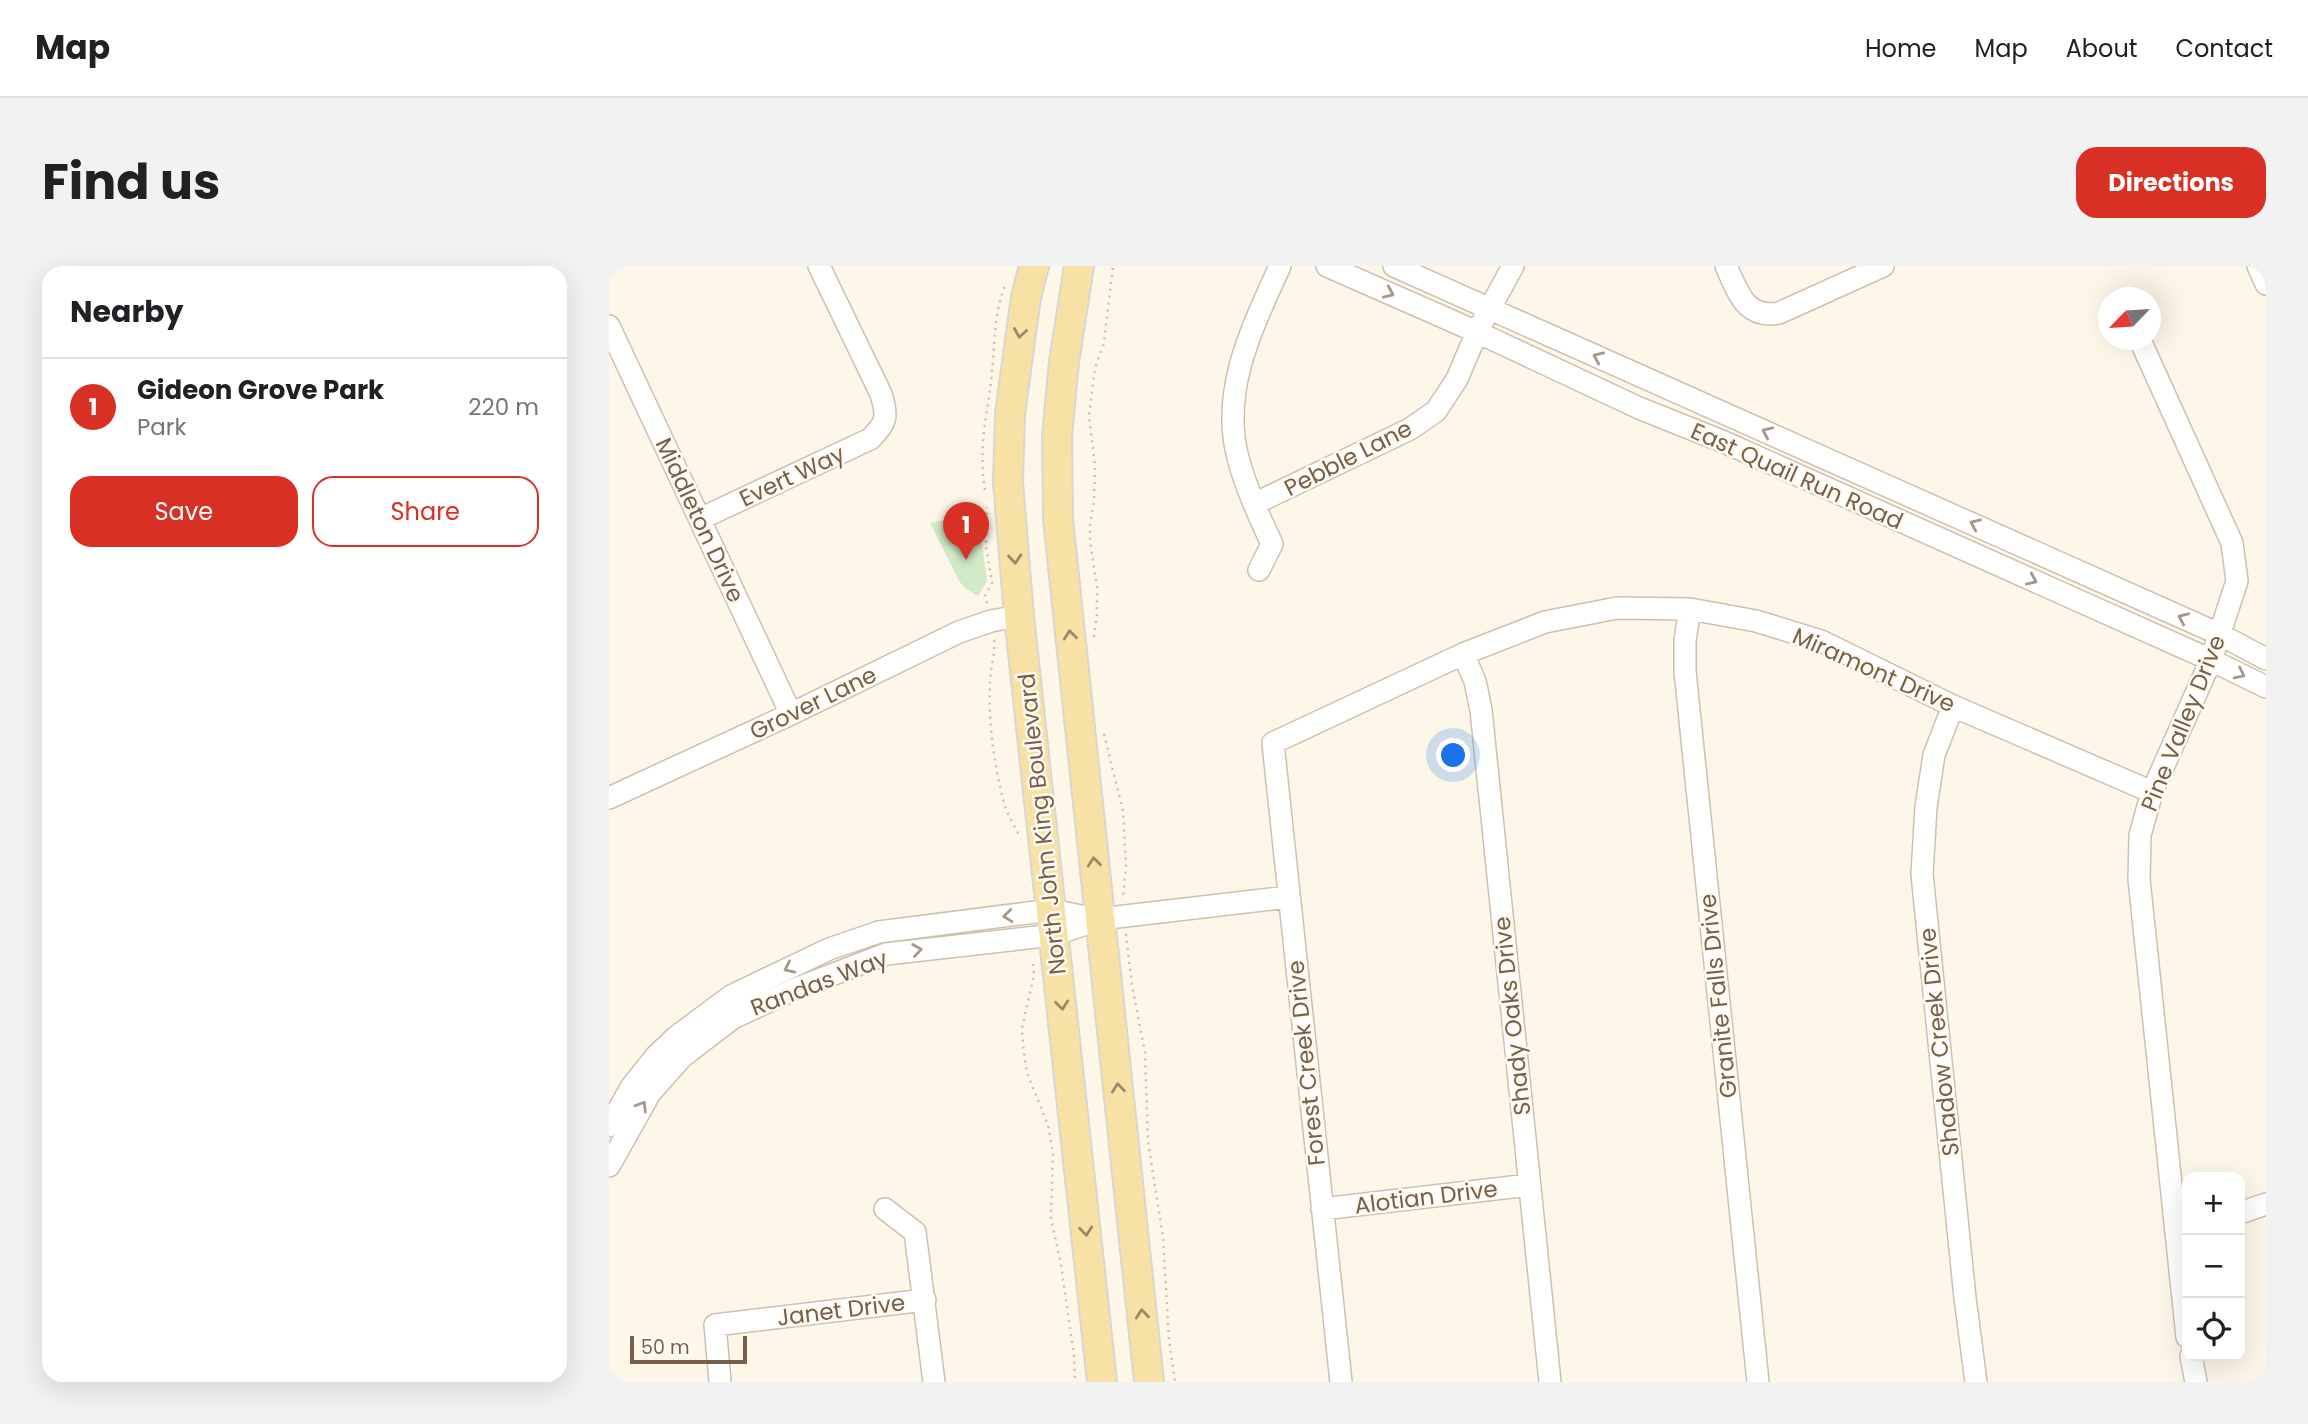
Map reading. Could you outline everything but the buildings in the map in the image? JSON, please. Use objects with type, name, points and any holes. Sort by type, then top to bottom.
[{"type":"main road","name":"North John King Boulevard","points":[[1034,266],[1026,297],[1010,414],[1008,482],[1019,616],[1102,1382]]},
{"type":"main road","name":"North John King Boulevard","points":[[1079,266],[1064,362],[1057,436],[1058,519],[1112,918],[1149,1382]]},
{"type":"street","name":"Evert Way","points":[[700,519],[870,439],[881,428],[887,413],[881,394],[819,266]]},
{"type":"street","points":[[1259,570],[1272,544],[1237,456],[1232,421],[1238,369],[1249,333],[1280,266]]},
{"type":"street","name":"East Quail Run Road","points":[[1327,266],[1639,408],[1724,442],[2211,660],[2266,687]]},
{"type":"street","name":"East Quail Run Road","points":[[1394,266],[2220,634],[2266,659]]},
{"type":"street","name":"Pebble Lane","points":[[1254,504],[1410,429],[1436,411],[1457,379],[1476,332],[1513,266]]},
{"type":"street","points":[[1726,266],[1745,304],[1765,315],[1779,313],[1884,266]]},
{"type":"street","points":[[2258,266],[2266,284]]},
{"type":"street","name":"Middleton Drive","points":[[609,326],[791,714]]},
{"type":"street","name":"Pine Valley Drive","points":[[2145,350],[2232,544],[2237,581],[2211,660],[2152,792],[2140,835],[2139,879],[2182,1222]]},
{"type":"street","name":"Miramont Drive","points":[[1273,743],[1463,654],[1545,622],[1617,608],[1691,610],[1756,621],[1821,641],[1954,706],[2152,792]]},
{"type":"street","name":"Granite Falls Drive","points":[[1691,610],[1685,640],[1685,671],[1758,1382]]},
{"type":"street","name":"Grover Lane","points":[[609,798],[959,632],[991,621],[1019,616]]},
{"type":"street","name":"Shady Oaks Drive","points":[[1463,654],[1475,681],[1481,710],[1550,1382]]},
{"type":"street","name":"Shadow Creek Drive","points":[[1954,706],[1934,755],[1926,807],[1922,874],[1976,1382]]},
{"type":"street","name":"Forest Creek Drive","points":[[1273,743],[1341,1382]]},
{"type":"street","name":"Randas Way","points":[[609,1126],[632,1086],[656,1056],[675,1037],[731,996],[829,949],[879,932],[1112,918],[1288,897]]},
{"type":"street","name":"Randas Way","points":[[609,1166],[641,1108],[665,1075],[682,1056],[733,1018],[795,989],[887,954],[1053,923]]},
{"type":"street","name":"Alotian Drive","points":[[1322,1209],[1529,1185]]},
{"type":"street","points":[[2245,1211],[2266,1204]]},
{"type":"street","points":[[885,1209],[915,1233],[935,1382]]},
{"type":"street","name":"Pine Valley Drive","points":[[2183,1235],[2185,1298]]},
{"type":"street","name":"Janet Drive","points":[[720,1382],[715,1325],[925,1300]]},
{"type":"street","points":[[2192,1361],[2196,1382]]},
{"type":"path","points":[[1093,639],[1097,587],[1090,525],[1095,466],[1089,416],[1095,369],[1104,343],[1112,266]]},
{"type":"path","points":[[993,633],[996,652],[992,660],[990,682],[995,752],[1004,804],[1022,842]]},
{"type":"path","points":[[1102,727],[1123,811],[1126,866],[1122,889],[1112,918],[1132,985],[1145,1053],[1148,1142],[1163,1237],[1168,1340],[1175,1382]]},
{"type":"path","points":[[1033,963],[1034,975],[1023,1028],[1023,1045],[1027,1073],[1048,1125],[1053,1153],[1051,1218],[1075,1356],[1076,1382]]},
{"type":"green space","points":[[945,520],[955,523],[963,530],[980,529],[987,581],[978,596],[959,581],[930,523]]},
{"type":"place","name":"Gideon Grove Park","points":[[966,560]]}]
